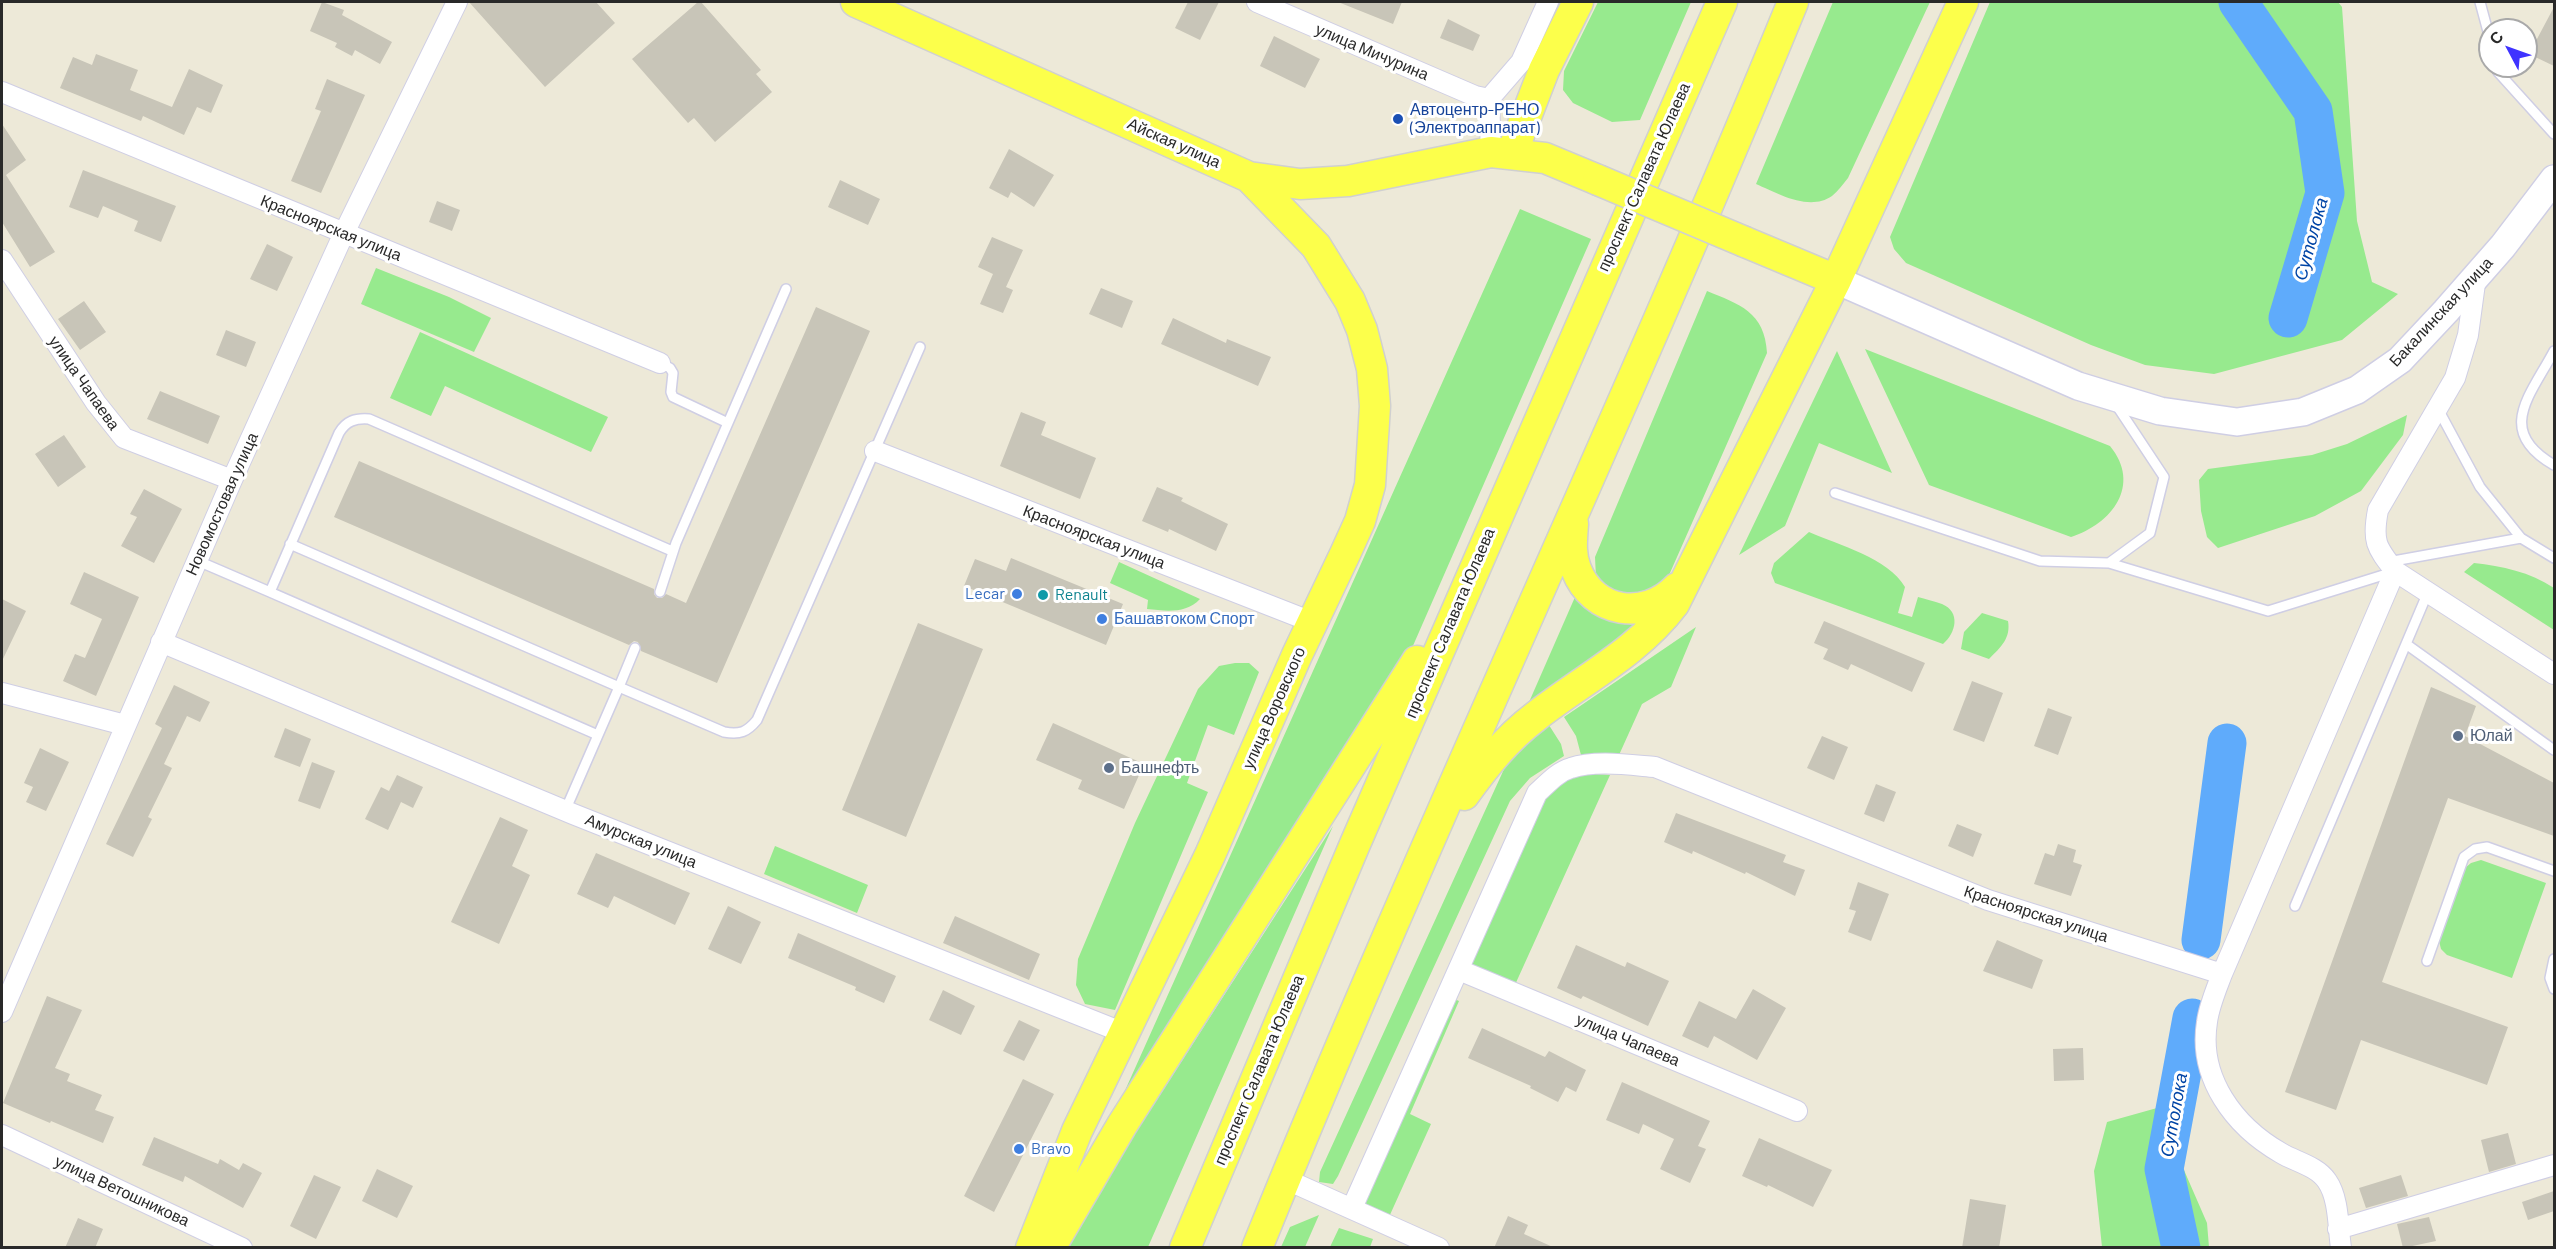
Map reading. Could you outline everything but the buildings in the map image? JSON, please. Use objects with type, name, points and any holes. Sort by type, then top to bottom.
[{"type":"main road","name":"Айская улица","points":[[856,2],[1249,177],[1300,184],[1348,181],[1501,152]]},
{"type":"main road","points":[[1578,2],[1501,152],[1545,159],[1836,280]]},
{"type":"main road","name":"проспект Салавата Юлаева","points":[[1185,1248],[1355,844],[1722,2]]},
{"type":"main road","points":[[1257,1248],[1427,850],[1737,138],[1793,2]]},
{"type":"main road","points":[[1427,850],[1478,776],[1509,739],[1535,717],[1647,635],[1674,604],[1836,280],[1963,2]]},
{"type":"main road","name":"улица Воровского","points":[[1031,1248],[1077,1131],[1210,855],[1312,622],[1360,521],[1370,485],[1375,406],[1372,369],[1362,330],[1336,276],[1316,246],[1249,177]]},
{"type":"main road","name":"Бакалинская улица","points":[[1836,280],[2112,399],[2160,411],[2237,422],[2303,412],[2357,390],[2400,360],[2476,276],[2554,179]]},
{"type":"main road","points":[[1575,512],[1571,553],[1576,571],[1587,588],[1601,600],[1622,608],[1644,609],[1671,594],[1688,578]]},
{"type":"main road","points":[[1050,1248],[1128,1116],[1400,689],[1484,547]]},
{"type":"street","name":"улица Мичурина","points":[[1257,2],[1475,96],[1489,99]]},
{"type":"street","points":[[1501,152],[1489,99],[1521,62],[1548,2]]},
{"type":"street","name":"Новомостовая улица","points":[[2,1012],[232,480],[449,4]]},
{"type":"street","name":"Красноярская улица","points":[[2,92],[660,363]]},
{"type":"street","name":"улица Чапаева","points":[[2,260],[96,404],[124,438],[232,480]]},
{"type":"street","points":[[2476,276],[2463,357],[2438,410],[2378,510],[2374,532],[2377,548],[2392,567],[2554,674]]},
{"type":"street","name":"Красноярская улица","points":[[875,451],[1312,622]]},
{"type":"street","points":[[2392,567],[2222,974],[2207,1022],[2205,1046],[2211,1076],[2224,1102],[2243,1124],[2282,1153],[2318,1171],[2326,1179],[2332,1189],[2340,1238],[2554,1165]]},
{"type":"street","name":"Амурская улица","points":[[161,642],[565,811],[1124,1033]]},
{"type":"street","points":[[2,693],[125,725]]},
{"type":"street","name":"Красноярская улица","points":[[1352,1208],[1537,793],[1554,777],[1571,768],[1615,763],[1655,767],[1988,900],[2222,974]]},
{"type":"street","name":"улица Чапаева","points":[[1459,970],[1797,1111]]},
{"type":"street","name":"улица Ветошникова","points":[[2,1135],[242,1248]]},
{"type":"street","points":[[1285,1179],[1439,1248]]},
{"type":"lane","points":[[2481,2],[2485,18]]},
{"type":"lane","points":[[2503,78],[2554,134]]},
{"type":"lane","points":[[660,592],[672,550],[786,289]]},
{"type":"lane","points":[[290,544],[724,732],[734,734],[750,728],[757,720],[920,347]]},
{"type":"lane","points":[[2554,351],[2525,404],[2521,422],[2525,440],[2532,450],[2554,465]]},
{"type":"lane","points":[[660,363],[674,373],[670,392],[673,397],[728,423]]},
{"type":"lane","points":[[2109,563],[2150,533],[2164,477],[2112,399]]},
{"type":"lane","points":[[2438,410],[2480,488],[2521,538],[2554,558]]},
{"type":"lane","points":[[270,592],[339,433],[348,423],[360,418],[369,419],[672,550]]},
{"type":"lane","points":[[1835,493],[2040,561],[2109,563],[2268,611],[2392,567],[2521,538]]},
{"type":"lane","points":[[198,561],[598,735]]},
{"type":"lane","points":[[2295,906],[2428,592]]},
{"type":"lane","points":[[2406,644],[2554,750]]},
{"type":"lane","points":[[565,811],[635,648]]},
{"type":"lane","points":[[2427,961],[2464,857],[2469,852],[2487,847],[2554,871]]},
{"type":"lane","points":[[2554,959],[2550,978],[2554,989]]},
{"type":"green space","points":[[1598,2],[1691,2],[1640,120],[1612,122],[1573,103],[1563,90],[1564,71]]},
{"type":"green space","points":[[1833,2],[1930,2],[1848,178],[1832,196],[1823,200],[1803,202],[1756,184]]},
{"type":"green space","points":[[1990,2],[2338,2],[2342,7],[2357,221],[2372,282],[2398,294],[2342,340],[2214,374],[2145,365],[2091,345],[1906,263],[1894,249],[1890,237]]},
{"type":"green space","points":[[1520,209],[1591,239],[1398,680],[1123,1095]]},
{"type":"green space","points":[[376,268],[449,297],[491,318],[474,352],[361,304]]},
{"type":"green space","points":[[1707,291],[1730,300],[1756,319],[1765,339],[1767,353],[1662,591],[1622,600],[1596,578],[1595,557]]},
{"type":"green space","points":[[420,332],[608,417],[591,452],[445,386],[431,416],[390,398]]},
{"type":"green space","points":[[1865,349],[2110,446],[2119,461],[2123,475],[2123,489],[2118,501],[2099,523],[2071,537],[1929,485]]},
{"type":"green space","points":[[1837,351],[1892,473],[1819,443],[1785,526],[1739,555]]},
{"type":"green space","points":[[2407,415],[2403,435],[2361,491],[2315,516],[2218,548],[2207,537],[2201,511],[2199,480],[2208,469],[2312,455],[2347,444]]},
{"type":"green space","points":[[1809,532],[1875,560],[1897,577],[1905,587],[1898,613],[1912,617],[1918,597],[1948,608],[1952,612],[1955,623],[1951,634],[1943,644],[1775,583],[1771,573],[1774,563]]},
{"type":"green space","points":[[1119,562],[1200,599],[1182,609],[1168,611],[1147,609],[1148,600],[1110,583]]},
{"type":"green space","points":[[2474,563],[2515,571],[2545,582],[2554,588],[2554,630],[2464,572]]},
{"type":"green space","points":[[1575,597],[1584,600],[1610,621],[1633,624],[1641,629],[1526,709]]},
{"type":"green space","points":[[1982,613],[2008,621],[2009,627],[2001,646],[1989,659],[1961,649],[1964,632]]},
{"type":"green space","points":[[1696,627],[1671,687],[1642,704],[1619,755],[1581,755],[1576,736],[1564,717]]},
{"type":"green space","points":[[1249,663],[1259,672],[1234,735],[1208,725],[1187,783],[1208,792],[1115,1010],[1085,1004],[1076,985],[1078,959],[1135,823],[1198,689],[1219,666]]},
{"type":"green space","points":[[1547,722],[1561,744],[1564,756],[1530,778],[1510,801],[1338,1176],[1333,1184],[1319,1182],[1320,1172],[1505,767],[1523,743]]},
{"type":"green space","points":[[1580,773],[1610,775],[1514,987],[1468,968],[1543,796],[1553,787]]},
{"type":"green space","points":[[1333,826],[1148,1247],[1062,1247]]},
{"type":"green space","points":[[775,846],[868,885],[857,913],[764,874]]},
{"type":"green space","points":[[2481,860],[2546,883],[2512,978],[2447,955],[2441,949],[2439,941],[2465,868]]},
{"type":"green space","points":[[1452,998],[1459,1001],[1410,1114],[1431,1124],[1389,1217],[1357,1203]]},
{"type":"green space","points":[[2157,1108],[2207,1223],[2209,1247],[2102,1247],[2094,1171],[2107,1122]]},
{"type":"green space","points":[[1319,1215],[1305,1247],[1281,1247],[1290,1227]]},
{"type":"green space","points":[[1339,1228],[1373,1239],[1370,1247],[1330,1247]]},
{"type":"waterway","name":"Сутолока","points":[[2238,2],[2313,111],[2325,193],[2288,318]]},
{"type":"waterway","name":"Сутолока","points":[[2201,940],[2227,743]]},
{"type":"waterway","name":"Сутолока","points":[[2181,1248],[2164,1169],[2192,1018]]},
{"type":"place","name":"Автоцентр-РЕНО (Электроаппарат)","points":[[1398,119]]},
{"type":"place","name":"Lecar","points":[[1017,594]]},
{"type":"place","name":"Renault","points":[[1043,595]]},
{"type":"place","name":"Башавтоком Спорт","points":[[1102,619]]},
{"type":"place","name":"Юлай","points":[[2458,736]]},
{"type":"place","name":"Башнефть","points":[[1109,768]]},
{"type":"place","name":"Bravo","points":[[1019,1149]]}]
